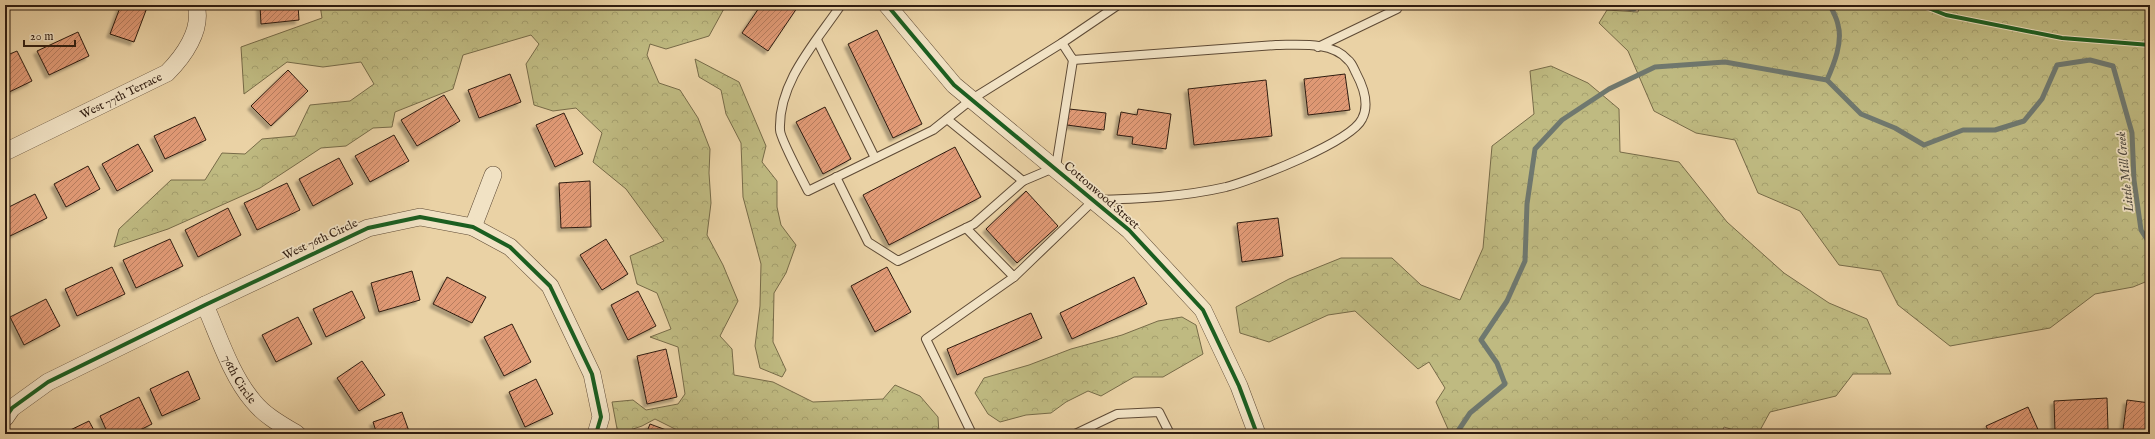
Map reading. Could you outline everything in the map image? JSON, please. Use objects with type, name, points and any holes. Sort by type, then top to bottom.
[{"type":"street","name":"West 77th Terrace","points":[[5,152],[166,73],[181,59],[194,36],[196,5]]},
{"type":"street","name":"Cottonwood Street","points":[[887,5],[954,85],[1056,167],[1129,230],[1203,310],[1239,386],[1257,434]]},
{"type":"street","points":[[473,227],[493,175]]},
{"type":"street","name":"West 76th Circle","points":[[5,418],[12,408],[48,382],[205,305],[368,228],[420,217],[473,227],[510,247],[550,286],[592,374],[601,417],[596,434]]},
{"type":"street","name":"76th Circle","points":[[205,305],[241,384],[254,402],[272,419],[297,434]]},
{"type":"lane","points":[[841,5],[790,80],[783,108],[780,131],[808,191],[933,130],[972,99],[1062,43],[1118,5]]},
{"type":"lane","points":[[1317,47],[1396,9]]},
{"type":"lane","points":[[817,40],[875,158]]},
{"type":"lane","points":[[836,177],[868,242],[898,260],[974,224],[1023,181],[1056,167],[1073,60],[1062,43]]},
{"type":"lane","points":[[972,434],[926,339],[1014,276],[1094,200],[1135,199],[1226,186],[1286,165],[1347,135],[1362,119],[1366,102],[1360,80],[1348,59],[1330,49],[1317,47],[1276,46],[1073,60]]},
{"type":"lane","points":[[947,118],[1023,181]]},
{"type":"lane","points":[[966,228],[1014,276]]},
{"type":"lane","points":[[1075,434],[1117,414],[1159,412],[1170,434]]},
{"type":"green space","points":[[320,5],[726,5],[709,36],[666,49],[650,44],[647,55],[659,83],[680,90],[698,118],[710,149],[709,173],[711,203],[707,235],[723,265],[738,301],[720,336],[732,349],[734,375],[773,382],[813,402],[883,399],[895,385],[920,396],[938,417],[939,434],[679,434],[679,431],[655,419],[642,426],[618,434],[612,402],[633,400],[646,410],[678,404],[685,394],[678,347],[650,337],[671,329],[657,293],[637,284],[630,256],[664,241],[626,189],[593,162],[602,133],[576,108],[553,111],[534,105],[526,64],[539,44],[531,35],[463,55],[453,89],[395,112],[392,127],[373,128],[346,146],[321,148],[260,188],[168,229],[114,247],[119,229],[171,180],[205,180],[222,153],[245,154],[262,139],[295,136],[310,105],[350,101],[374,84],[361,62],[323,67],[287,62],[244,94],[241,47],[322,18]]},
{"type":"green space","points":[[1640,5],[2150,5],[2150,280],[2133,287],[2095,294],[2050,328],[1950,346],[1898,305],[1881,271],[1839,265],[1800,211],[1758,193],[1735,140],[1696,133],[1654,111],[1628,51],[1599,23],[1607,10],[1638,12]]},
{"type":"green space","points":[[695,59],[739,82],[766,146],[762,162],[777,181],[777,207],[781,225],[796,245],[786,273],[774,293],[773,342],[786,370],[782,377],[760,368],[755,346],[760,306],[761,264],[743,197],[741,143],[726,114],[721,90],[699,77]]},
{"type":"green space","points":[[1551,66],[1588,83],[1619,109],[1620,152],[1679,162],[1727,222],[1784,273],[1829,303],[1867,319],[1891,374],[1853,374],[1836,396],[1770,412],[1758,434],[1747,434],[1724,427],[1721,434],[1443,434],[1448,429],[1436,402],[1445,388],[1429,362],[1418,369],[1355,311],[1328,315],[1269,342],[1240,333],[1236,307],[1289,279],[1341,258],[1392,258],[1421,285],[1460,300],[1483,248],[1492,146],[1534,114],[1530,71]]},
{"type":"green space","points":[[1182,317],[1196,325],[1203,354],[1163,377],[1134,377],[1101,396],[1088,391],[1066,402],[1051,413],[1026,415],[1000,422],[988,414],[975,393],[984,378],[1029,365],[1071,349],[1122,335],[1158,321]]},
{"type":"building","points":[[121,5],[148,5],[134,42],[110,34]]},
{"type":"building","points":[[260,5],[298,5],[299,20],[261,24]]},
{"type":"building","points":[[761,5],[799,5],[768,51],[742,33]]},
{"type":"building","points":[[877,30],[922,124],[893,138],[848,44]]},
{"type":"building","points":[[78,32],[89,56],[49,75],[37,51]]},
{"type":"building","points":[[17,51],[32,81],[5,94],[5,56]]},
{"type":"building","points":[[288,70],[308,91],[271,126],[251,106]]},
{"type":"building","points":[[510,74],[521,102],[479,118],[468,90]]},
{"type":"building","points":[[1345,74],[1350,110],[1308,115],[1304,79]]},
{"type":"building","points":[[1266,80],[1272,136],[1194,145],[1188,89]]},
{"type":"building","points":[[444,95],[460,121],[417,146],[401,120]]},
{"type":"building","points":[[825,107],[851,159],[823,174],[796,122]]},
{"type":"building","points":[[1069,109],[1106,113],[1104,130],[1067,125]]},
{"type":"building","points":[[1138,109],[1171,114],[1166,149],[1132,144],[1133,137],[1117,135],[1121,112],[1137,115]]},
{"type":"building","points":[[564,113],[583,154],[555,167],[536,125]]},
{"type":"building","points":[[195,117],[206,140],[165,159],[154,136]]},
{"type":"building","points":[[394,135],[409,161],[370,182],[355,156]]},
{"type":"building","points":[[138,144],[153,171],[117,191],[102,164]]},
{"type":"building","points":[[955,147],[981,197],[889,245],[863,195]]},
{"type":"building","points":[[339,158],[353,184],[313,206],[299,179]]},
{"type":"building","points":[[88,166],[100,189],[66,207],[54,184]]},
{"type":"building","points":[[590,181],[591,227],[561,228],[559,183]]},
{"type":"building","points":[[287,183],[300,210],[257,230],[244,203]]},
{"type":"building","points":[[1026,191],[1058,226],[1017,263],[986,229]]},
{"type":"building","points":[[35,194],[47,218],[10,236],[5,225],[5,209]]},
{"type":"building","points":[[228,208],[241,235],[198,257],[185,230]]},
{"type":"building","points":[[1278,218],[1283,256],[1242,262],[1237,223]]},
{"type":"building","points":[[170,239],[183,266],[136,288],[123,260]]},
{"type":"building","points":[[606,239],[628,274],[602,290],[580,255]]},
{"type":"building","points":[[112,267],[125,294],[77,316],[65,289]]},
{"type":"building","points":[[887,267],[911,312],[875,332],[851,286]]},
{"type":"building","points":[[412,271],[420,300],[379,312],[371,283]]},
{"type":"building","points":[[447,277],[486,297],[472,323],[433,304]]},
{"type":"building","points":[[1134,277],[1147,304],[1072,339],[1060,313]]},
{"type":"building","points":[[352,291],[365,318],[326,337],[313,309]]},
{"type":"building","points":[[638,291],[656,326],[628,340],[611,305]]},
{"type":"building","points":[[46,299],[60,326],[24,345],[10,317]]},
{"type":"building","points":[[1031,313],[1042,338],[957,375],[947,349]]},
{"type":"building","points":[[298,317],[312,344],[276,362],[262,335]]},
{"type":"building","points":[[512,324],[531,362],[504,376],[484,337]]},
{"type":"building","points":[[666,349],[677,397],[647,404],[637,356]]},
{"type":"building","points":[[362,361],[385,395],[359,411],[337,378]]},
{"type":"building","points":[[188,371],[200,399],[162,416],[150,389]]},
{"type":"building","points":[[536,379],[553,414],[525,427],[509,392]]},
{"type":"building","points":[[139,397],[152,424],[132,434],[108,434],[100,416]]},
{"type":"building","points":[[2107,398],[2108,429],[2055,431],[2054,401]]},
{"type":"building","points":[[2127,400],[2150,403],[2150,434],[2123,430]]},
{"type":"building","points":[[2028,407],[2040,434],[1990,434],[1986,426]]},
{"type":"building","points":[[402,412],[410,434],[377,434],[373,422]]},
{"type":"building","points":[[89,421],[96,434],[62,434]]},
{"type":"building","points":[[650,424],[677,434],[646,434]]},
{"type":"waterway","name":"Little Mill Creek","points":[[1605,5],[1634,9],[1639,5]]},
{"type":"waterway","name":"Little Mill Creek","points":[[1830,5],[1836,17],[1839,32],[1839,46],[1827,80],[1861,114],[1895,128],[1924,145],[1963,130],[1995,130],[2024,121],[2042,99],[2057,65],[2090,60],[2113,66],[2132,133],[2134,180],[2141,230],[2150,244]]},
{"type":"waterway","points":[[1456,434],[1470,413],[1505,384],[1497,363],[1481,340],[1507,301],[1525,261],[1527,204],[1535,149],[1562,120],[1609,89],[1655,67],[1725,62],[1827,80]]},
{"type":"cycle path","points":[[887,5],[954,85],[1129,230],[1203,310],[1239,386],[1257,434]]},
{"type":"cycle path","points":[[1921,5],[1946,15],[2062,38],[2150,45]]},
{"type":"cycle path","points":[[5,418],[12,408],[48,382],[205,305],[368,228],[420,217],[473,227],[510,247],[550,286],[592,374],[601,417],[596,434]]}]
